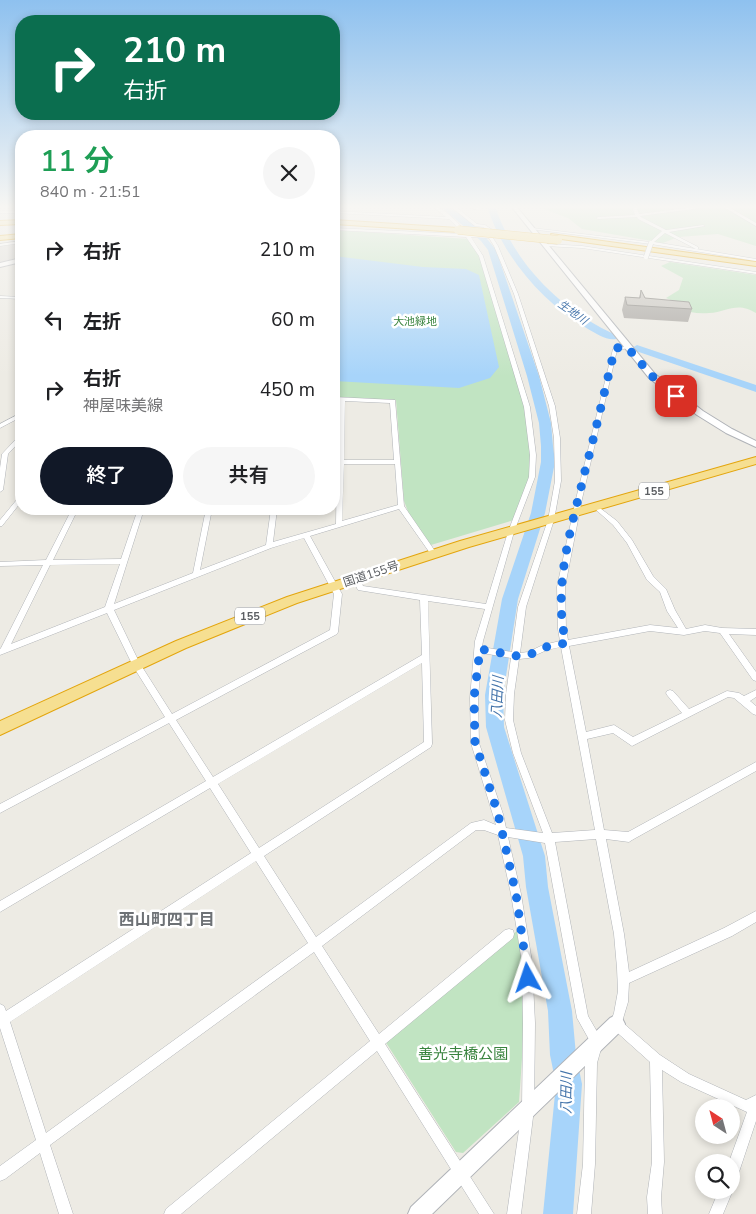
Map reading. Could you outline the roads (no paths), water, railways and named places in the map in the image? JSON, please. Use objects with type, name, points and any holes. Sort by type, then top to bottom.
[{"type":"highway","points":[[720,263],[756,268]]},
{"type":"highway","name":"国道155号","points":[[0,728],[136,664],[240,620],[335,585],[434,554],[756,460]]},
{"type":"main road","points":[[560,263],[652,376],[676,396],[729,431],[756,444]]},
{"type":"main road","points":[[418,1214],[616,1024]]},
{"type":"street","points":[[483,263],[527,407],[533,455],[532,477],[511,532],[488,608],[480,649],[474,698],[475,742],[503,833],[516,894],[527,962],[530,1023],[528,1109],[514,1214]]},
{"type":"street","points":[[503,263],[516,294],[552,406],[559,466],[551,520],[522,607],[510,694],[509,720],[517,753],[547,838],[583,1018],[597,1042],[590,1063],[589,1164],[584,1214]]},
{"type":"street","points":[[685,263],[756,273]]},
{"type":"street","points":[[627,347],[615,348],[560,586],[560,611],[602,834],[625,978],[623,1002],[616,1024],[656,1059],[685,1078],[746,1106],[756,1102]]},
{"type":"street","points":[[340,424],[342,399],[393,401],[401,506],[434,554]]},
{"type":"street","points":[[0,426],[15,418]]},
{"type":"street","points":[[1,485],[2,453],[15,442]]},
{"type":"street","points":[[340,462],[397,462]]},
{"type":"street","points":[[0,524],[15,505]]},
{"type":"street","points":[[2,652],[269,546],[401,506]]},
{"type":"street","points":[[596,507],[615,523],[630,542],[650,578],[663,591],[671,611],[684,632]]},
{"type":"street","points":[[2,652],[72,515]]},
{"type":"street","points":[[139,515],[109,608],[136,664],[487,1214]]},
{"type":"street","points":[[196,574],[208,515]]},
{"type":"street","points":[[269,546],[273,515]]},
{"type":"street","points":[[339,515],[339,525]]},
{"type":"street","points":[[0,809],[334,632],[338,594],[335,585],[306,535]]},
{"type":"street","points":[[0,564],[124,562]]},
{"type":"street","points":[[356,578],[361,588],[488,608]]},
{"type":"street","points":[[66,1214],[1,1017],[259,854],[428,744],[424,598]]},
{"type":"street","points":[[480,649],[515,655],[529,655],[546,647],[650,628],[684,632],[705,628],[722,631],[756,632]]},
{"type":"street","points":[[722,631],[756,678]]},
{"type":"street","points":[[0,907],[425,657]]},
{"type":"street","points":[[670,693],[688,714]]},
{"type":"street","points":[[583,736],[614,729],[632,742],[727,694],[736,695],[745,700],[756,711]]},
{"type":"street","points":[[745,700],[756,694]]},
{"type":"street","points":[[0,1174],[316,944],[474,826],[484,825],[503,833],[547,838],[602,834],[629,837],[756,766]]},
{"type":"street","points":[[625,978],[728,932],[756,916]]},
{"type":"street","points":[[171,1214],[509,934]]},
{"type":"street","points":[[655,1214],[654,1197],[658,1162],[656,1059]]},
{"type":"street","points":[[738,1154],[756,1102]]},
{"type":"street","points":[[716,1214],[722,1199]]},
{"type":"water","points":[[340,263],[388,263],[466,269],[479,275],[499,367],[490,378],[459,388],[340,381]]},
{"type":"waterway","name":"八田川","points":[[496,263],[511,314],[533,376],[545,423],[548,462],[538,513],[510,599],[494,695],[495,727],[534,856],[537,887],[560,1011],[563,1055],[569,1084],[558,1214]]},
{"type":"waterway","name":"生地川","points":[[522,263],[548,296],[574,316],[612,337]]},
{"type":"waterway","name":"生地川","points":[[637,348],[756,389]]},
{"type":"district","name":"西山町四丁目","points":[[167,919]]},
{"type":"park label","name":"大池緑地","points":[[415,321]]},
{"type":"park label","name":"善光寺橋公園","points":[[463,1054]]}]
